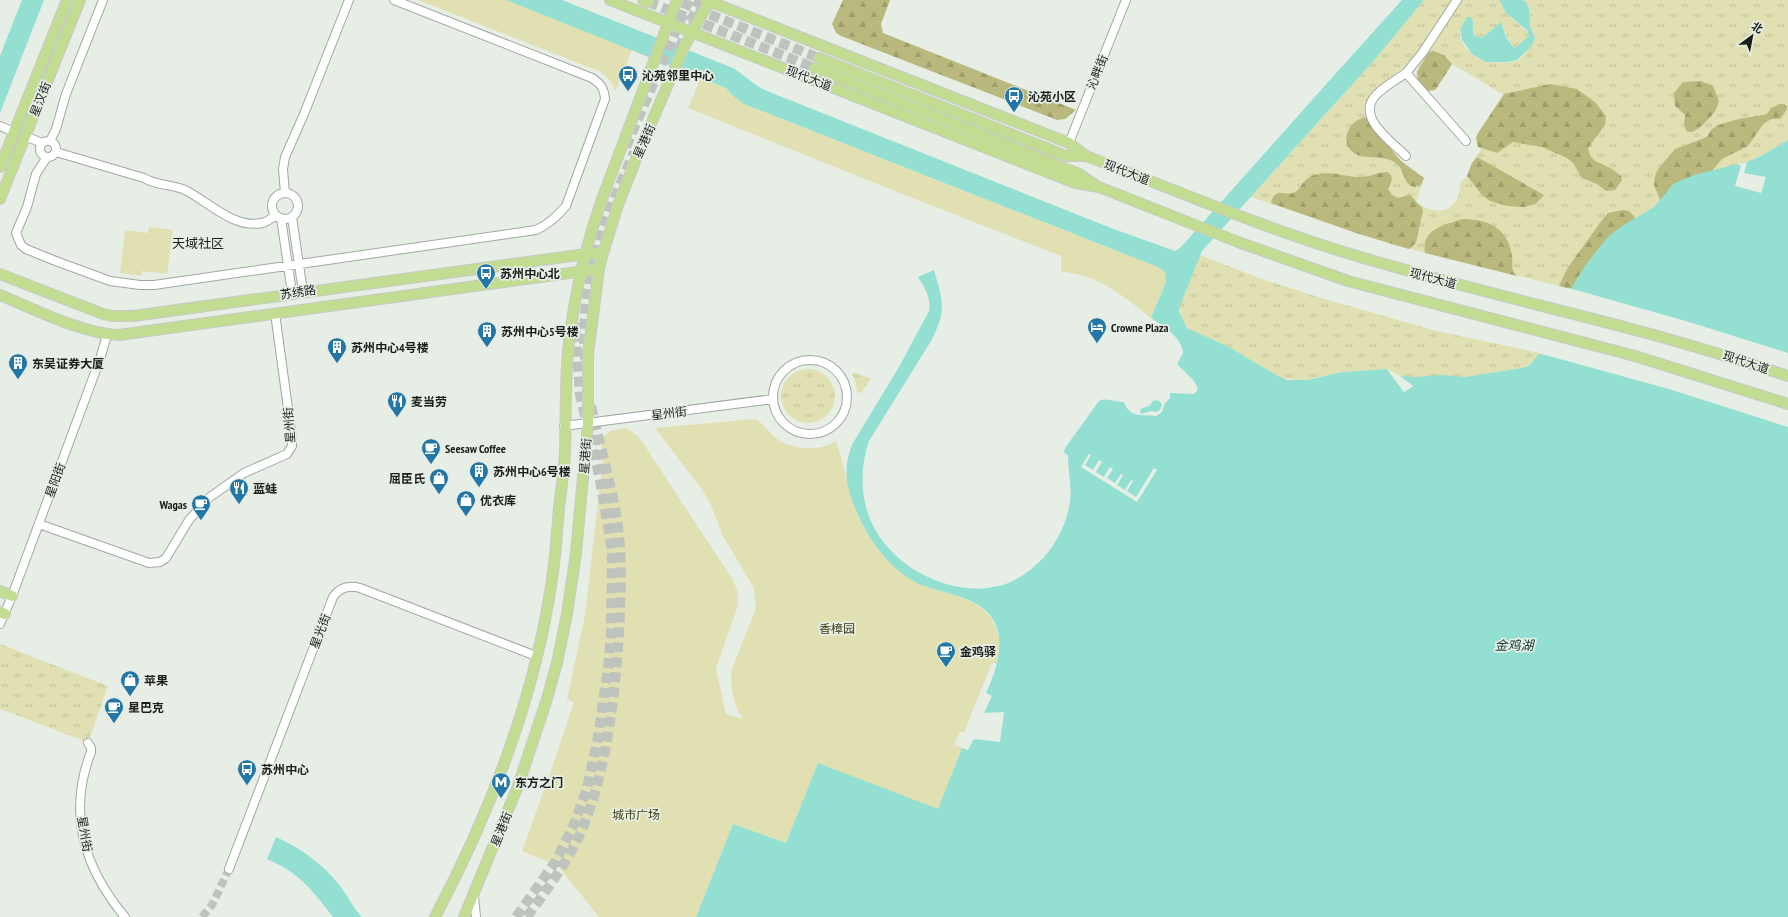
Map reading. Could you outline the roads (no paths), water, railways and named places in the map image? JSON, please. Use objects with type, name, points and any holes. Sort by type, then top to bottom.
[{"type":"main road","name":"星汉街","points":[[0,167],[67,0]]},
{"type":"main road","name":"星汉街","points":[[0,199],[80,0]]},
{"type":"main road","name":"现代大道","points":[[610,0],[1075,183],[1099,187]]},
{"type":"main road","name":"星港街","points":[[435,917],[465,860],[491,797],[511,744],[536,656],[546,614],[554,567],[564,453],[568,351],[581,272],[602,198],[663,38],[667,23],[677,0]]},
{"type":"main road","name":"现代大道","points":[[709,0],[1069,143],[1086,156],[1238,215],[1355,256],[1489,293],[1641,331],[1788,376]]},
{"type":"main road","name":"星港街","points":[[464,917],[474,896],[528,760],[557,663],[568,607],[576,553],[588,423],[588,354],[599,269],[603,253],[626,183],[684,47],[709,0]]},
{"type":"main road","name":"现代大道","points":[[819,58],[1066,156],[1086,156]]},
{"type":"main road","name":"现代大道","points":[[815,68],[1079,174],[1099,187],[1219,235],[1348,281],[1483,318],[1635,356],[1788,404]]},
{"type":"main road","name":"苏绣路","points":[[0,274],[90,310],[112,316],[134,316],[292,293],[603,253]]},
{"type":"main road","name":"苏绣路","points":[[0,295],[84,328],[107,335],[133,334],[599,269]]},
{"type":"main road","points":[[0,591],[12,596]]},
{"type":"street","points":[[47,157],[42,155],[40,150],[56,129],[66,94],[103,0]]},
{"type":"street","points":[[285,193],[283,169],[285,157],[304,114],[349,0]]},
{"type":"street","points":[[56,152],[52,156],[47,157],[36,174],[27,207],[16,233],[18,241],[26,249],[110,281],[140,285],[154,285],[299,262],[536,230],[546,225],[566,206],[605,99],[601,84],[592,78],[394,0]]},
{"type":"street","name":"沁畔街","points":[[1069,143],[1126,0]]},
{"type":"street","points":[[1406,156],[1377,127],[1369,113],[1369,107],[1375,96],[1406,73],[1424,52],[1457,0]]},
{"type":"street","points":[[1406,73],[1466,141]]},
{"type":"street","points":[[1,127],[14,132]]},
{"type":"street","points":[[25,136],[54,144],[56,152]]},
{"type":"street","points":[[56,152],[144,178],[153,183],[173,186],[184,190],[243,223],[263,223],[278,217],[292,216],[297,210],[297,202],[292,196],[285,193],[278,195],[273,201],[272,209],[278,217],[288,264],[292,293]]},
{"type":"street","points":[[292,216],[303,292]]},
{"type":"street","name":"星州街","points":[[39,524],[149,563],[160,562],[168,555],[177,537],[189,520],[218,490],[244,473],[287,454],[292,446],[292,438],[275,313]]},
{"type":"street","name":"星阳街","points":[[0,624],[2,613],[12,596],[100,359],[107,335]]},
{"type":"street","points":[[803,360],[817,360],[833,368],[842,378],[847,396],[843,414],[837,422],[824,430],[808,434],[797,432],[780,419],[775,410],[773,399],[774,386],[780,374],[790,365],[803,360]]},
{"type":"street","name":"星州街","points":[[564,426],[773,399]]},
{"type":"street","name":"星光街","points":[[229,870],[333,597],[340,590],[350,586],[360,588],[536,656]]},
{"type":"street","name":"星州街","points":[[88,743],[91,752],[84,776],[81,796],[83,836],[88,856],[96,875],[106,893],[125,917]]},
{"type":"street","points":[[474,896],[476,917]]},
{"type":"water","points":[[22,0],[44,0],[0,113],[0,56]]},
{"type":"water","name":"金鸡湖","points":[[506,0],[562,0],[733,68],[767,91],[1111,228],[1175,251],[1181,247],[1402,0],[1424,0],[1377,57],[1202,251],[1180,306],[1179,311],[1187,328],[1229,347],[1287,380],[1308,380],[1342,372],[1387,369],[1404,392],[1413,386],[1400,376],[1416,377],[1442,375],[1465,377],[1522,368],[1530,365],[1541,351],[1571,289],[1585,266],[1608,237],[1619,228],[1654,207],[1673,184],[1694,175],[1737,164],[1741,166],[1735,186],[1761,193],[1766,177],[1744,173],[1747,162],[1763,155],[1788,140],[1788,917],[696,917],[733,824],[786,843],[818,763],[938,809],[962,748],[968,750],[975,739],[1000,742],[1004,712],[984,713],[992,696],[986,693],[997,664],[999,650],[999,637],[996,625],[989,614],[977,604],[961,597],[929,588],[901,573],[885,557],[871,539],[860,520],[848,484],[846,469],[847,460],[853,443],[899,367],[929,311],[928,297],[918,277],[934,270],[940,290],[942,306],[939,321],[931,341],[869,441],[864,463],[863,486],[864,498],[871,521],[886,545],[913,569],[929,578],[964,588],[981,588],[1004,585],[1024,575],[1048,552],[1058,538],[1065,523],[1071,494],[1068,456],[1064,452],[1065,448],[1099,401],[1105,400],[1124,402],[1130,411],[1137,415],[1156,416],[1162,412],[1165,403],[1170,398],[1170,393],[1193,394],[1198,389],[1194,381],[1177,364],[1183,353],[1182,347],[1176,337],[1151,318],[1166,282],[1165,272],[1158,267],[744,104],[732,95],[726,88]]},
{"type":"water","points":[[1499,0],[1522,0],[1526,2],[1529,8],[1530,26],[1535,38],[1531,47],[1517,60],[1508,62],[1486,62],[1472,54],[1462,40],[1460,29],[1467,17],[1471,17],[1473,22],[1473,35],[1482,38],[1501,22],[1508,40],[1515,48],[1529,36],[1527,30],[1506,13]]},
{"type":"water","points":[[1154,400],[1159,401],[1162,404],[1160,410],[1157,412],[1151,411],[1141,414],[1140,410],[1149,406]]},
{"type":"water","points":[[276,837],[303,852],[327,871],[334,878],[362,917],[333,917],[312,890],[297,876],[267,859]]},
{"type":"tunnel","points":[[626,147],[689,0]]},
{"type":"tunnel","points":[[679,49],[700,0]]},
{"type":"tunnel","points":[[648,2],[815,68]]},
{"type":"tunnel","points":[[696,9],[819,58]]},
{"type":"tunnel","points":[[585,359],[584,331],[590,277],[604,227],[634,152]]},
{"type":"tunnel","points":[[516,917],[556,861],[575,822],[587,788],[598,737],[608,668],[611,632],[612,550],[599,475],[580,395],[575,323]]},
{"type":"tunnel","points":[[527,917],[551,884],[572,850],[584,825],[593,801],[600,775],[606,748],[614,692],[620,612],[620,549],[612,496],[590,401]]},
{"type":"tunnel","points":[[202,917],[212,905],[229,869]]},
{"type":"place","name":"沁苑邻里中心","points":[[628,92]]},
{"type":"place","name":"沁苑小区","points":[[1014,113]]},
{"type":"place","name":"苏州中心北","points":[[486,290]]},
{"type":"place","name":"Crowne Plaza","points":[[1097,344]]},
{"type":"place","name":"苏州中心5号楼","points":[[487,348]]},
{"type":"place","name":"苏州中心4号楼","points":[[337,364]]},
{"type":"place","name":"东吴证券大厦","points":[[18,380]]},
{"type":"place","name":"麦当劳","points":[[397,418]]},
{"type":"place","name":"Seesaw Coffee","points":[[431,465]]},
{"type":"place","name":"苏州中心6号楼","points":[[479,488]]},
{"type":"place","name":"屈臣氏","points":[[439,495]]},
{"type":"place","name":"蓝蛙","points":[[239,505]]},
{"type":"place","name":"优衣库","points":[[466,517]]},
{"type":"place","name":"Wagas","points":[[201,521]]},
{"type":"place","name":"金鸡驿","points":[[946,668]]},
{"type":"place","name":"苹果","points":[[130,697]]},
{"type":"place","name":"星巴克","points":[[114,724]]},
{"type":"place","name":"苏州中心","points":[[247,786]]},
{"type":"place","name":"东方之门","points":[[501,799]]},
{"type":"district","name":"天域社区","points":[[198,243]]},
{"type":"park label","name":"香樟园","points":[[837,628]]},
{"type":"park label","name":"城市广场","points":[[636,814]]}]
